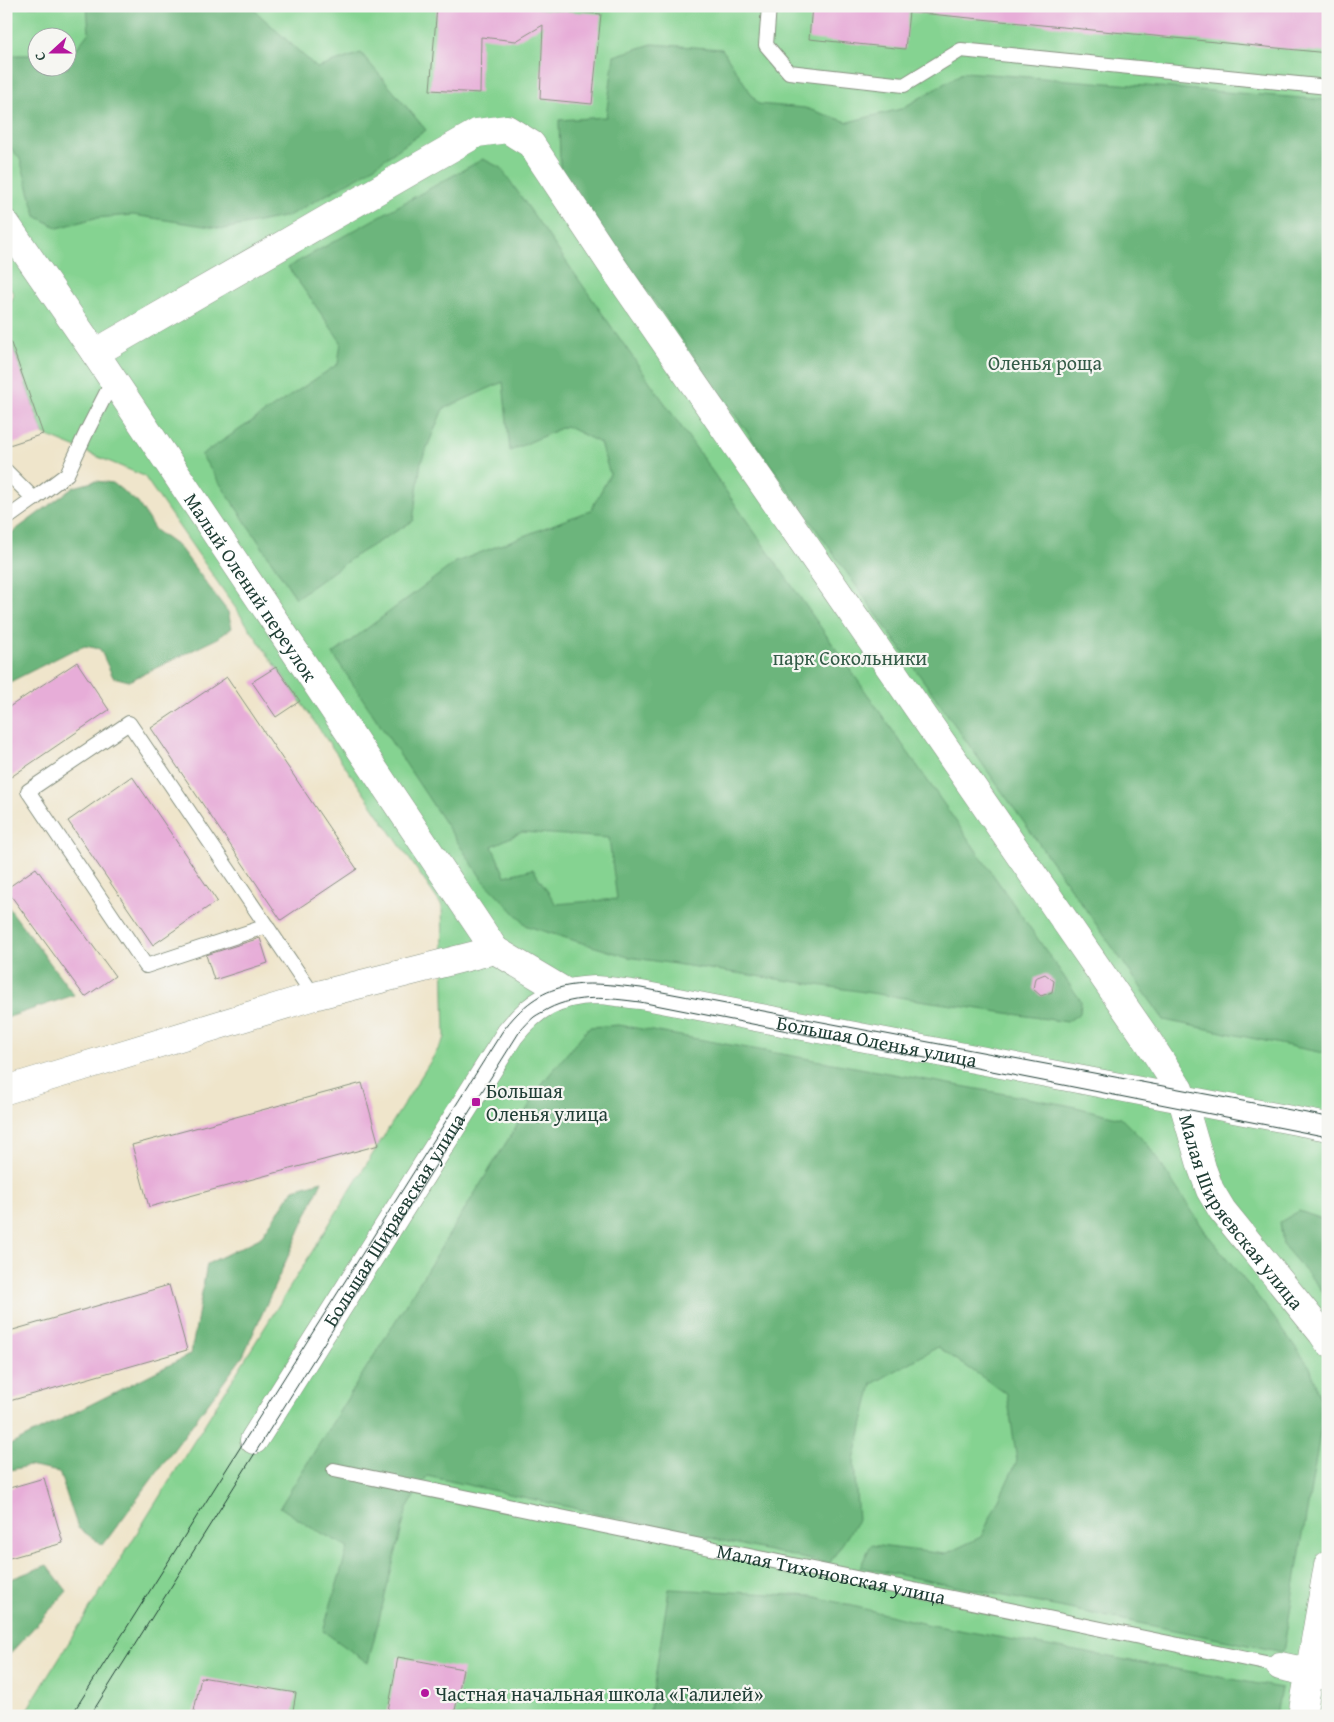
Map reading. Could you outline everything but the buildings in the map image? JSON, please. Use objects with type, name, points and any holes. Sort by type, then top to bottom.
[{"type":"street","name":"Малая Ширяевская улица","points":[[95,353],[478,133],[507,128],[530,144],[1148,1041],[1179,1089],[1202,1168],[1210,1190],[1218,1204],[1328,1342]]},
{"type":"street","name":"Малый Олений переулок","points":[[6,224],[95,353],[495,950]]},
{"type":"street","points":[[6,1090],[314,996],[495,950],[566,993]]},
{"type":"street","name":"Большая Оленья улица","points":[[566,993],[596,990],[641,995],[1328,1127]]},
{"type":"street","name":"Большая Ширяевская улица","points":[[254,1440],[510,1034],[531,1010],[548,1000],[566,993]]},
{"type":"street","points":[[1302,1716],[1318,1674],[1328,1565]]},
{"type":"street","name":"Малая Тихоновская улица","points":[[1280,1666],[1318,1674]]},
{"type":"lane","points":[[769,6],[766,44],[789,72],[904,85],[961,50],[1328,87]]},
{"type":"lane","points":[[6,519],[67,474],[113,380]]},
{"type":"lane","points":[[6,471],[34,499]]},
{"type":"lane","points":[[268,926],[146,966],[28,791],[129,723],[268,926],[314,996]]},
{"type":"lane","name":"Малая Тихоновская улица","points":[[334,1470],[1280,1666]]},
{"type":"green space","name":"парк Сокольники","points":[[6,6],[1328,6],[1328,1716],[23,1716],[445,1038],[442,906],[144,476],[43,434],[6,328],[6,316],[14,294],[6,283]]},
{"type":"green space","points":[[87,6],[250,6],[317,68],[361,53],[426,130],[362,175],[288,216],[224,229],[133,215],[95,218],[58,228],[36,216],[20,159],[6,142],[6,55],[28,55],[28,78],[78,78],[78,47],[89,32]]},
{"type":"green space","name":"Оленья роща","points":[[652,44],[722,49],[758,104],[805,108],[848,122],[901,109],[964,72],[1328,100],[1328,1054],[1164,1020],[560,168],[559,120],[606,117],[614,56]]},
{"type":"green space","points":[[483,159],[501,168],[1081,1001],[1080,1013],[1067,1022],[628,957],[527,926],[482,879],[333,654],[456,562],[591,510],[610,474],[600,443],[566,426],[510,451],[503,382],[443,409],[421,462],[413,521],[355,556],[296,598],[201,455],[338,364],[341,342],[288,267]],"holes":[[[522,832],[609,838],[617,899],[556,904],[533,869],[505,876],[492,846]]]},
{"type":"green space","points":[[96,481],[113,483],[138,503],[155,530],[180,548],[228,612],[232,628],[218,638],[129,681],[113,677],[100,649],[85,646],[69,652],[6,684],[6,537],[74,487]]},
{"type":"green space","points":[[6,904],[74,995],[6,1018]]},
{"type":"green space","points":[[619,1025],[1067,1105],[1121,1118],[1148,1145],[1207,1234],[1263,1303],[1310,1367],[1324,1411],[1283,1652],[860,1567],[871,1545],[945,1554],[981,1537],[1017,1461],[1007,1394],[938,1347],[872,1384],[854,1461],[858,1520],[829,1564],[427,1476],[407,1508],[368,1663],[323,1631],[348,1547],[310,1527],[280,1507],[545,1080],[589,1027]]},
{"type":"green space","points":[[322,1181],[243,1356],[103,1545],[78,1528],[59,1472],[28,1466],[6,1471],[6,1447],[191,1354],[207,1264],[260,1238],[294,1189]]},
{"type":"green space","points":[[1299,1211],[1328,1221],[1328,1301],[1320,1288],[1283,1245],[1280,1222]]},
{"type":"green space","points":[[47,1565],[67,1591],[6,1658],[6,1581]]},
{"type":"green space","points":[[669,1589],[812,1596],[926,1624],[1281,1688],[1276,1716],[649,1716]]},
{"type":"tram line","points":[[71,1716],[502,1032],[517,1014],[532,1001],[547,992],[581,984],[641,988],[1328,1117]]},
{"type":"tram line","points":[[90,1716],[520,1031],[534,1017],[548,1009],[570,1001],[593,998],[640,1002],[1328,1137]]},
{"type":"place","name":"Большая Оленья улица","points":[[476,1102]]},
{"type":"place","name":"Частная начальная школа «Галилей»","points":[[425,1693]]}]
